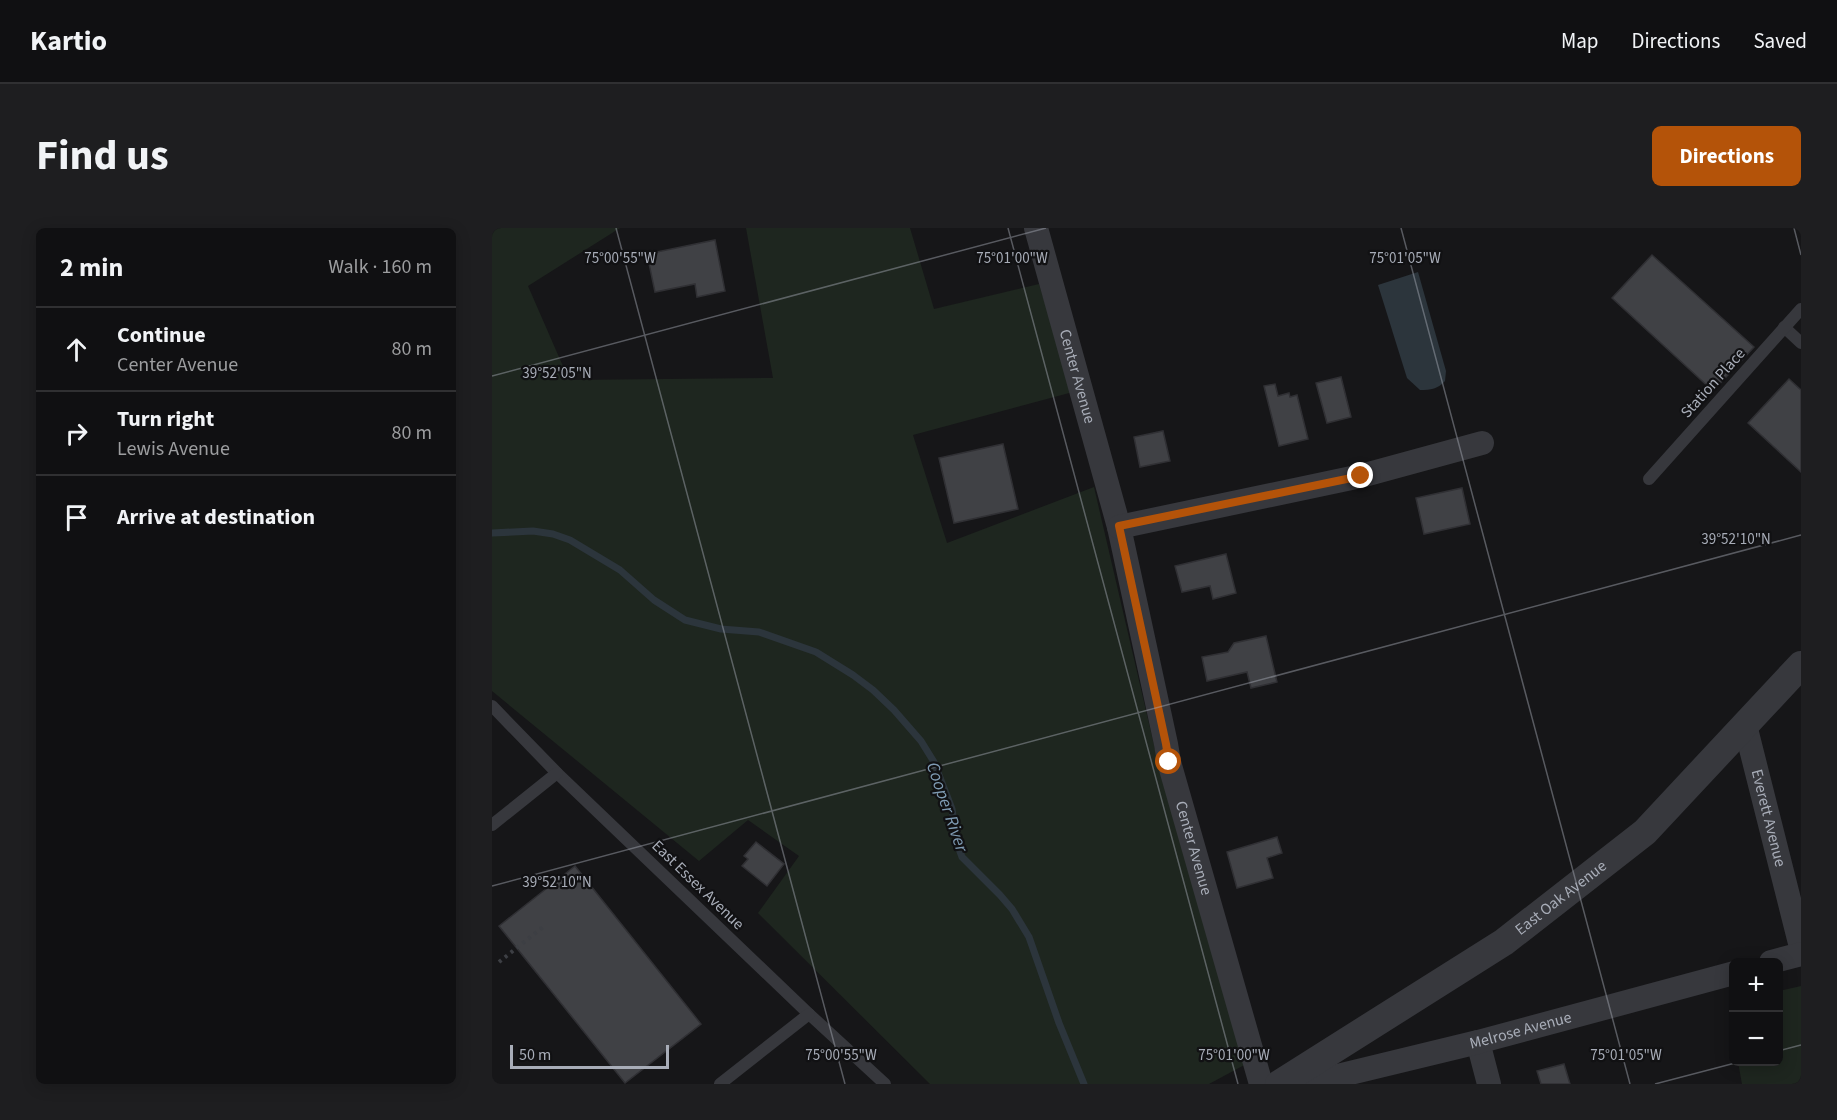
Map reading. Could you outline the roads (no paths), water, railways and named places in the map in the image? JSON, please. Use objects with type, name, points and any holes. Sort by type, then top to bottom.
[{"type":"street","name":"Center Avenue","points":[[1036,228],[1119,526],[1169,762],[1261,1084]]},
{"type":"street","points":[[1119,526],[1361,476],[1482,443]]},
{"type":"street","name":"East Oak Avenue","points":[[1280,1084],[1504,942],[1645,832],[1801,665]]},
{"type":"street","name":"Everett Avenue","points":[[1745,725],[1801,947]]},
{"type":"street","points":[[1783,959],[1801,954]]},
{"type":"street","name":"Melrose Avenue","points":[[1305,1084],[1478,1042],[1729,974]]},
{"type":"street","points":[[1478,1042],[1489,1084]]},
{"type":"lane","name":"Station Place","points":[[1649,479],[1801,309]]},
{"type":"lane","points":[[1784,327],[1801,342]]},
{"type":"lane","name":"East Essex Avenue","points":[[492,706],[557,772],[885,1084]]},
{"type":"lane","points":[[492,825],[557,772]]},
{"type":"lane","points":[[720,1084],[809,1014]]},
{"type":"waterway","name":"Cooper River","points":[[492,533],[533,531],[553,534],[570,540],[620,570],[654,600],[685,620],[721,629],[759,632],[816,652],[873,690],[921,741],[934,762],[952,809],[957,843],[962,857],[1012,909],[1029,937],[1059,1023],[1084,1084]]}]
